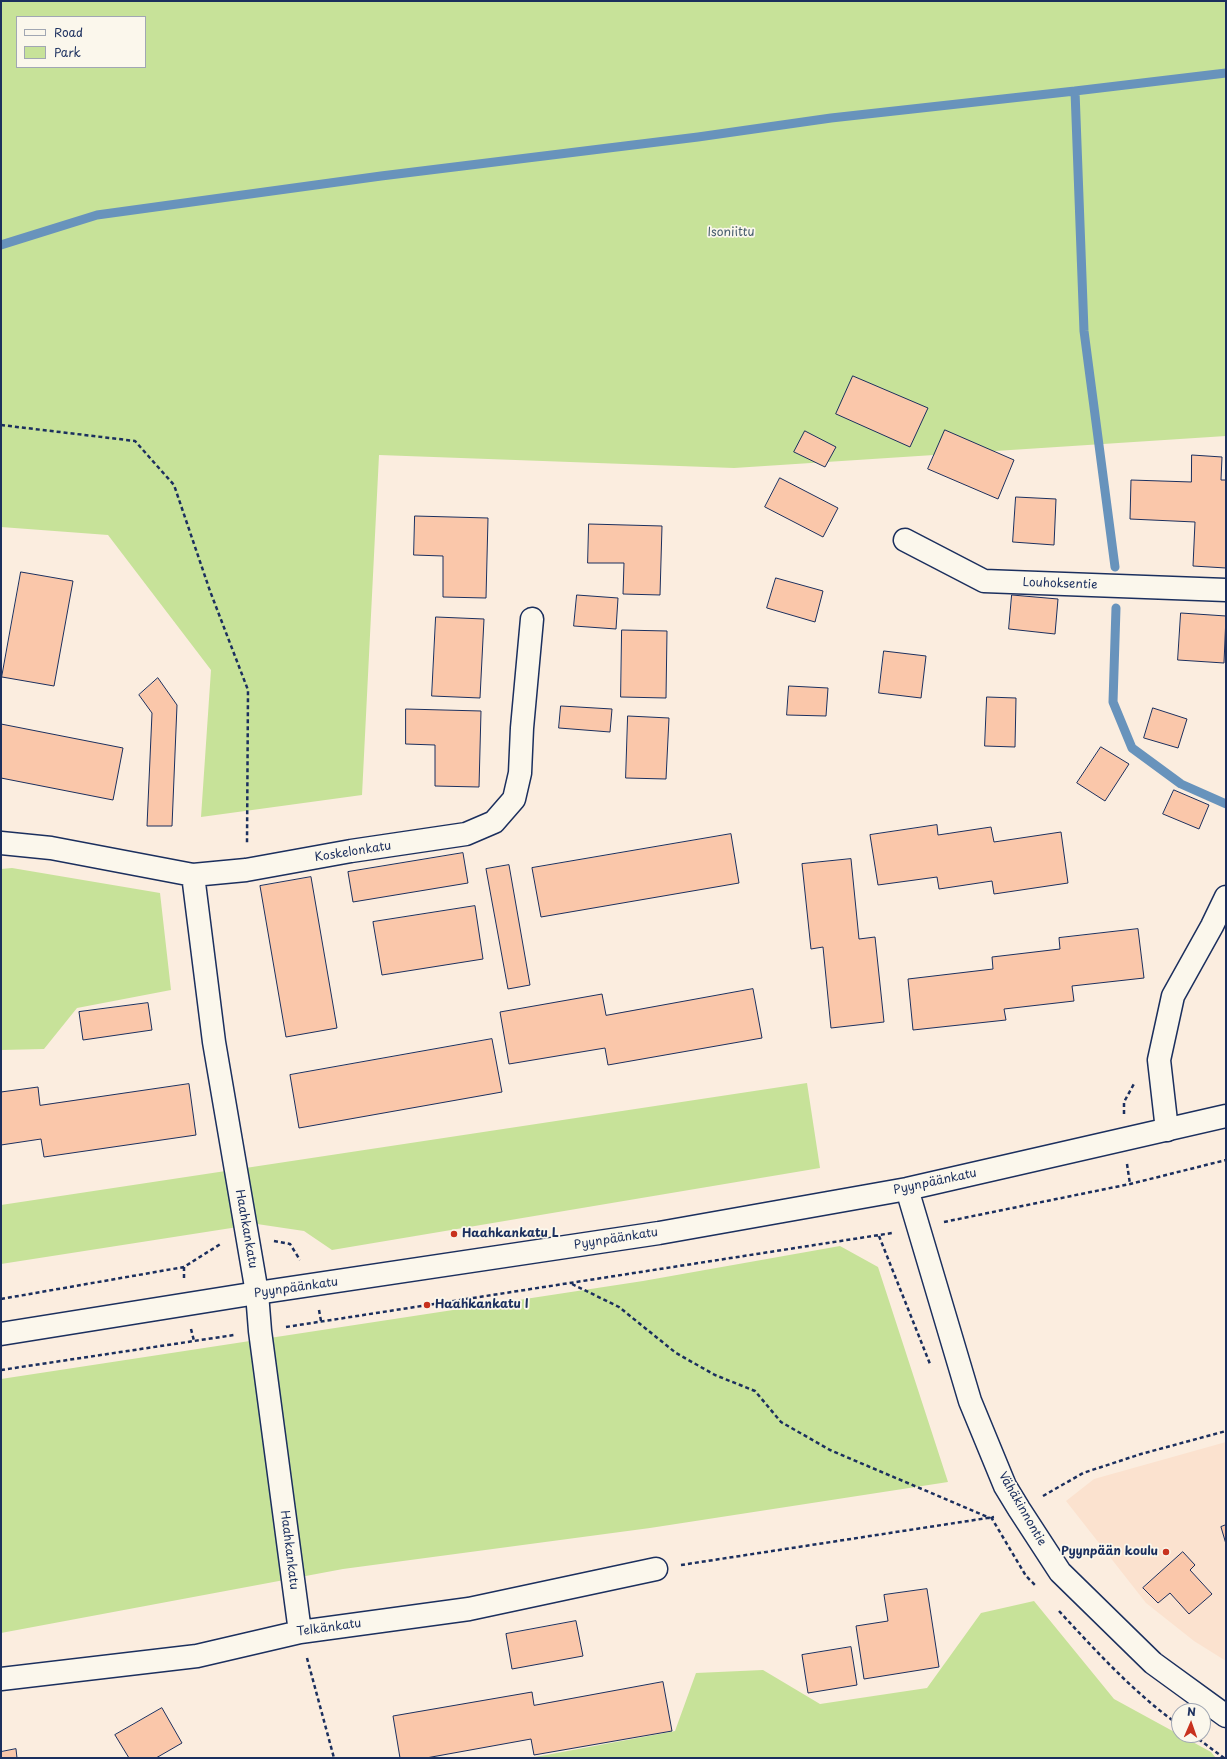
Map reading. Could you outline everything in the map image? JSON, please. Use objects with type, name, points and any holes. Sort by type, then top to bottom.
[{"type":"street","name":"Louhoksentie","points":[[905,540],[984,581],[1226,590]]},
{"type":"street","name":"Koskelonkatu","points":[[1,843],[51,848],[193,875],[246,870],[466,834],[494,822],[514,799],[520,773],[522,728],[532,619]]},
{"type":"street","name":"Haahkankatu","points":[[193,875],[214,1042],[257,1293],[260,1331],[300,1632]]},
{"type":"street","points":[[1167,1130],[1159,1060],[1173,996],[1212,926],[1226,897]]},
{"type":"street","name":"Pyynpäänkatu","points":[[1,1334],[257,1293],[659,1233],[907,1189],[1226,1116]]},
{"type":"street","name":"Vähäkinnontie","points":[[907,1189],[970,1401],[1005,1486],[1060,1572],[1153,1663],[1226,1716]]},
{"type":"street","name":"Telkänkatu","points":[[1,1679],[197,1656],[300,1632],[468,1609],[656,1569]]},
{"type":"path","points":[[1,425],[135,441],[174,485],[210,591],[248,690],[249,748],[246,870]]},
{"type":"path","points":[[1,1370],[879,1236],[1130,1184],[1226,1160]]},
{"type":"path","points":[[1,1299],[184,1267],[219,1244],[247,1236],[290,1244],[316,1285],[321,1321]]},
{"type":"path","points":[[571,1284],[619,1307],[676,1353],[715,1375],[756,1391],[781,1422],[830,1450],[991,1518]]},
{"type":"path","points":[[656,1569],[991,1518],[1019,1509],[1083,1473],[1141,1454],[1226,1431]]},
{"type":"path","points":[[300,1632],[334,1758]]},
{"type":"path","points":[[1203,1743],[1224,1758]]},
{"type":"shaded area","name":"Pyynpään koulu","points":[[1226,1442],[1226,1661],[1194,1641],[1146,1603],[1066,1501],[1094,1479]]},
{"type":"green space","name":"Isoniittu","points":[[1,1],[1226,1],[1226,436],[734,468],[379,455],[362,795],[201,817],[211,670],[108,535],[1,527]]},
{"type":"green space","points":[[12,868],[160,893],[171,990],[77,1008],[44,1049],[1,1050],[1,869]]},
{"type":"green space","points":[[807,1083],[820,1168],[332,1250],[304,1231],[257,1224],[1,1264],[1,1205]]},
{"type":"green space","points":[[840,1246],[878,1267],[948,1482],[650,1528],[343,1569],[1,1633],[1,1379],[643,1281]]},
{"type":"green space","points":[[1034,1601],[1114,1699],[1171,1730],[1171,1743],[1195,1743],[1211,1752],[1216,1758],[530,1758],[675,1731],[696,1673],[763,1670],[820,1704],[927,1688],[981,1613]]},
{"type":"building","points":[[853,376],[928,408],[910,447],[836,414]]},
{"type":"building","points":[[945,430],[1014,460],[998,499],[928,469]]},
{"type":"building","points":[[805,431],[836,447],[825,467],[794,452]]},
{"type":"building","points":[[1192,455],[1222,457],[1221,480],[1226,480],[1226,568],[1193,566],[1195,522],[1130,519],[1131,480],[1191,482]]},
{"type":"building","points":[[780,478],[838,508],[823,537],[765,507]]},
{"type":"building","points":[[1016,497],[1056,499],[1054,545],[1013,542]]},
{"type":"building","points":[[415,516],[488,518],[486,598],[443,597],[443,556],[414,555]]},
{"type":"building","points":[[589,524],[662,526],[660,595],[623,594],[624,563],[588,563]]},
{"type":"building","points":[[21,572],[73,581],[54,686],[2,677]]},
{"type":"building","points":[[776,578],[823,591],[815,622],[767,608]]},
{"type":"building","points":[[577,595],[618,598],[616,629],[574,626]]},
{"type":"building","points":[[1012,595],[1058,599],[1055,634],[1009,629]]},
{"type":"building","points":[[1181,613],[1226,616],[1224,663],[1178,660]]},
{"type":"building","points":[[436,617],[484,619],[480,698],[432,696]]},
{"type":"building","points":[[622,630],[667,631],[666,698],[621,697]]},
{"type":"building","points":[[884,651],[926,656],[921,698],[879,693]]},
{"type":"building","points":[[158,678],[177,705],[172,826],[147,826],[152,713],[139,695]]},
{"type":"building","points":[[789,686],[828,688],[826,716],[787,715]]},
{"type":"building","points":[[987,697],[1016,698],[1015,747],[985,746]]},
{"type":"building","points":[[561,706],[612,709],[610,732],[559,728]]},
{"type":"building","points":[[1153,708],[1187,719],[1178,748],[1144,738]]},
{"type":"building","points":[[406,709],[481,711],[479,787],[435,786],[435,745],[406,744]]},
{"type":"building","points":[[628,716],[669,718],[666,779],[626,778]]},
{"type":"building","points":[[1,724],[123,748],[113,800],[1,778]]},
{"type":"building","points":[[1101,747],[1129,764],[1105,801],[1077,783]]},
{"type":"building","points":[[1174,790],[1209,805],[1199,829],[1163,814]]},
{"type":"building","points":[[937,825],[938,835],[991,827],[994,842],[1061,832],[1068,883],[994,894],[992,881],[939,889],[937,877],[878,885],[870,835]]},
{"type":"building","points":[[731,834],[739,883],[541,917],[532,868]]},
{"type":"building","points":[[463,853],[468,883],[353,902],[348,872]]},
{"type":"building","points":[[851,859],[859,939],[875,937],[884,1022],[831,1028],[823,947],[811,949],[802,864]]},
{"type":"building","points":[[509,865],[530,985],[508,989],[486,869]]},
{"type":"building","points":[[311,877],[337,1028],[286,1037],[260,886]]},
{"type":"building","points":[[475,906],[483,959],[382,975],[373,922]]},
{"type":"building","points":[[1138,929],[1144,978],[1072,986],[1074,1001],[1004,1009],[1006,1020],[913,1030],[908,979],[993,969],[992,957],[1060,949],[1059,938]]},
{"type":"building","points":[[753,989],[762,1038],[608,1065],[605,1048],[509,1064],[500,1012],[602,994],[606,1015]]},
{"type":"building","points":[[148,1003],[152,1030],[83,1040],[79,1012]]},
{"type":"building","points":[[492,1039],[502,1092],[299,1128],[290,1075]]},
{"type":"building","points":[[189,1084],[196,1135],[44,1157],[41,1139],[1,1145],[1,1092],[38,1087],[40,1105]]},
{"type":"building","points":[[1226,1525],[1226,1544],[1221,1527]]},
{"type":"building","points":[[1183,1552],[1195,1565],[1190,1570],[1212,1594],[1189,1614],[1170,1593],[1158,1603],[1143,1588]]},
{"type":"building","points":[[927,1589],[939,1667],[864,1679],[856,1626],[888,1621],[884,1595]]},
{"type":"building","points":[[576,1621],[583,1656],[512,1669],[506,1634]]},
{"type":"building","points":[[851,1647],[857,1685],[808,1693],[802,1655]]},
{"type":"building","points":[[663,1682],[672,1731],[534,1755],[531,1739],[426,1758],[400,1758],[393,1716],[532,1692],[534,1705]]},
{"type":"building","points":[[162,1708],[182,1743],[156,1758],[129,1758],[115,1735]]},
{"type":"building","points":[[16,1749],[17,1758],[1,1758],[1,1752]]},
{"type":"waterway","points":[[1075,91],[1226,73]]},
{"type":"waterway","points":[[1,245],[97,215],[381,176],[698,137],[831,118],[1075,91],[1084,331],[1115,567]]},
{"type":"waterway","points":[[1116,608],[1113,702],[1132,748],[1181,784],[1226,804]]},
{"type":"place","name":"Haahkankatu L","points":[[454,1234]]},
{"type":"place","name":"Haahkankatu I","points":[[427,1305]]},
{"type":"place","name":"Pyynpään koulu","points":[[1166,1552]]}]
